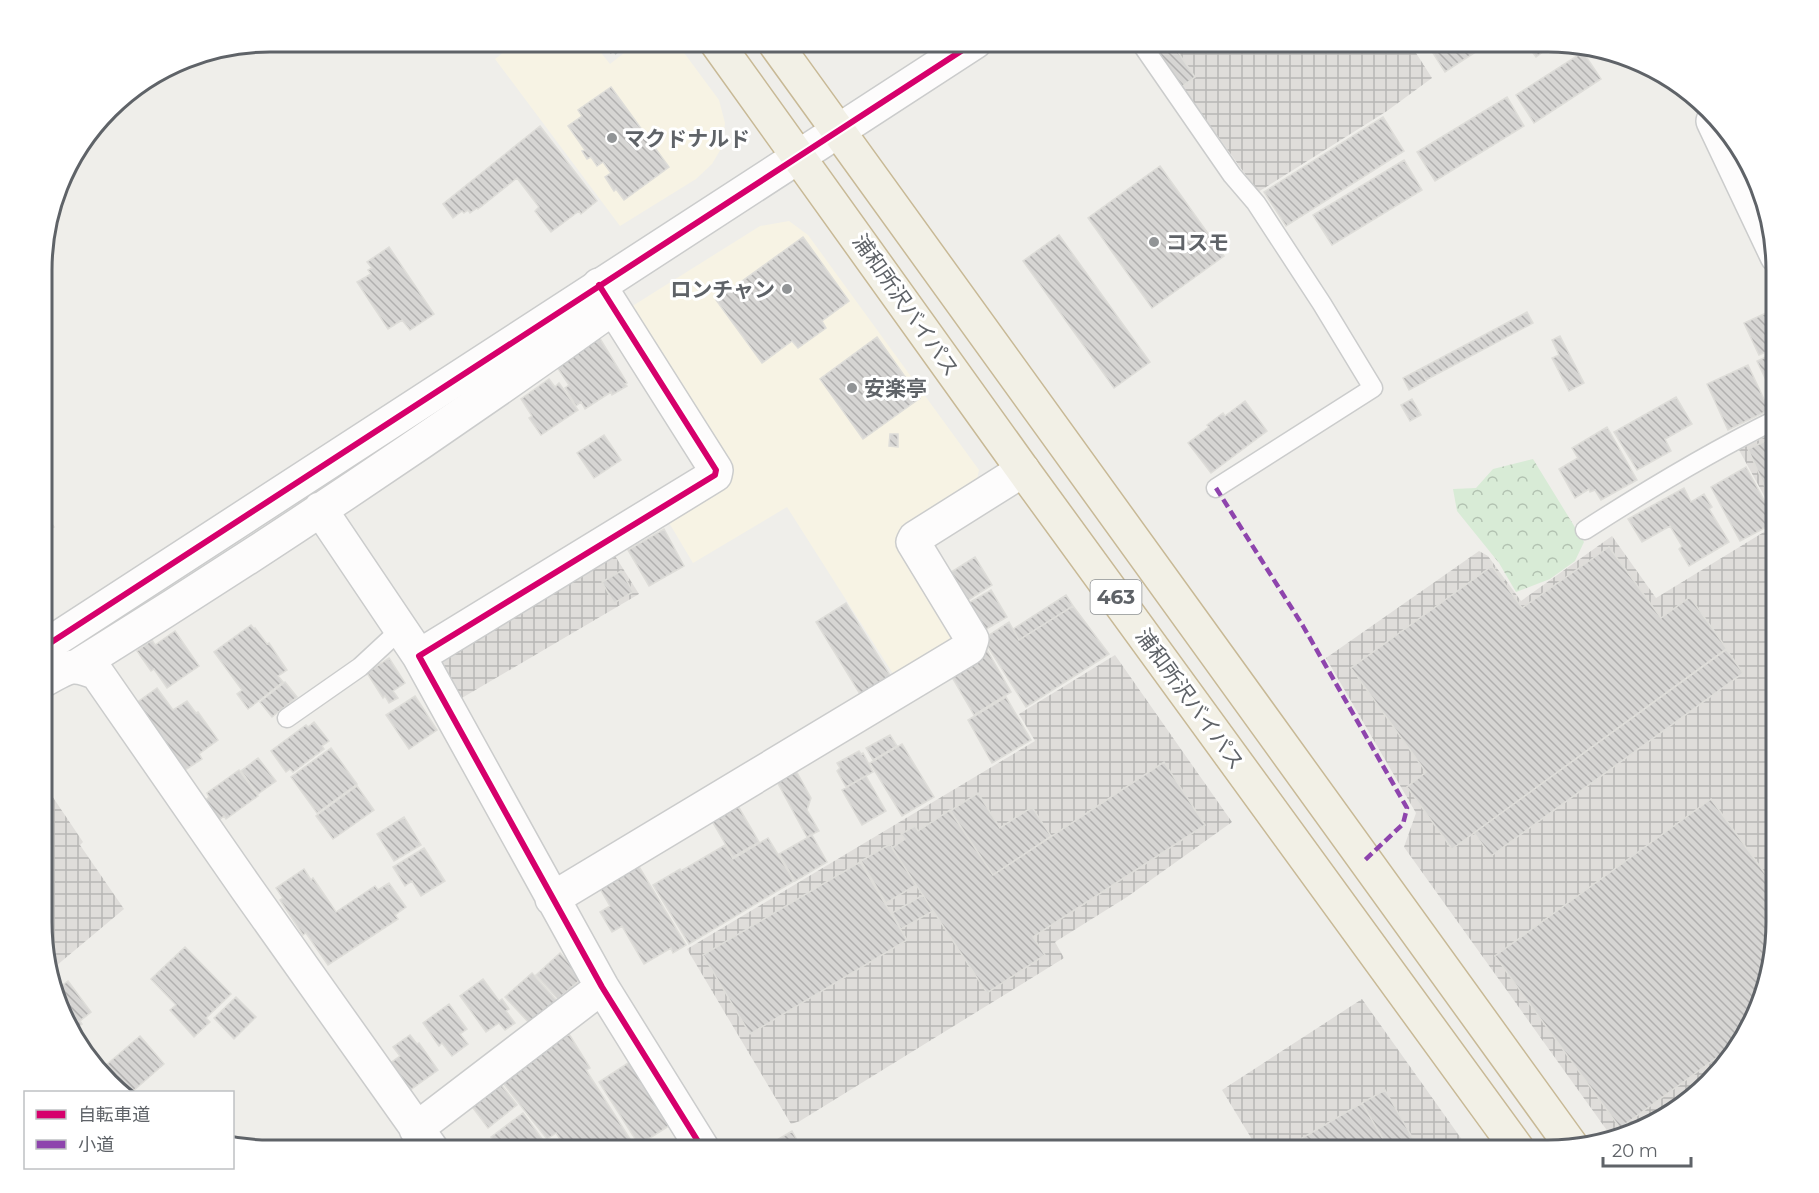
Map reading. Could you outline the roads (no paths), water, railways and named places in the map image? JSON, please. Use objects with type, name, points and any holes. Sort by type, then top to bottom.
[{"type":"highway","name":"浦和所沢バイパス","points":[[723,52],[1023,470],[1512,1140]]},
{"type":"highway","name":"463","points":[[781,52],[1567,1140]]},
{"type":"street","points":[[52,642],[606,296],[799,155],[960,52]]},
{"type":"street","points":[[1720,135],[1761,221]]},
{"type":"street","points":[[52,676],[68,667],[79,665],[200,590],[488,397],[606,296]]},
{"type":"street","points":[[419,656],[715,475],[716,470],[606,296]]},
{"type":"street","points":[[552,899],[969,648],[972,639],[913,542],[915,538],[1023,470]]},
{"type":"street","points":[[320,509],[419,656],[602,987],[697,1140]]},
{"type":"street","points":[[79,665],[97,673],[424,1140],[602,987]]},
{"type":"lane","points":[[1147,52],[1232,175],[1256,203],[1322,303],[1373,388],[1216,488]]},
{"type":"lane","points":[[1585,530],[1667,479],[1766,424]]},
{"type":"lane","points":[[287,718],[360,667],[401,629]]},
{"type":"place","name":"マクドナルド","points":[[612,138]]},
{"type":"place","name":"コスモ","points":[[1154,242]]},
{"type":"place","name":"ロンチャン","points":[[787,289]]},
{"type":"place","name":"安楽亭","points":[[852,388]]}]
